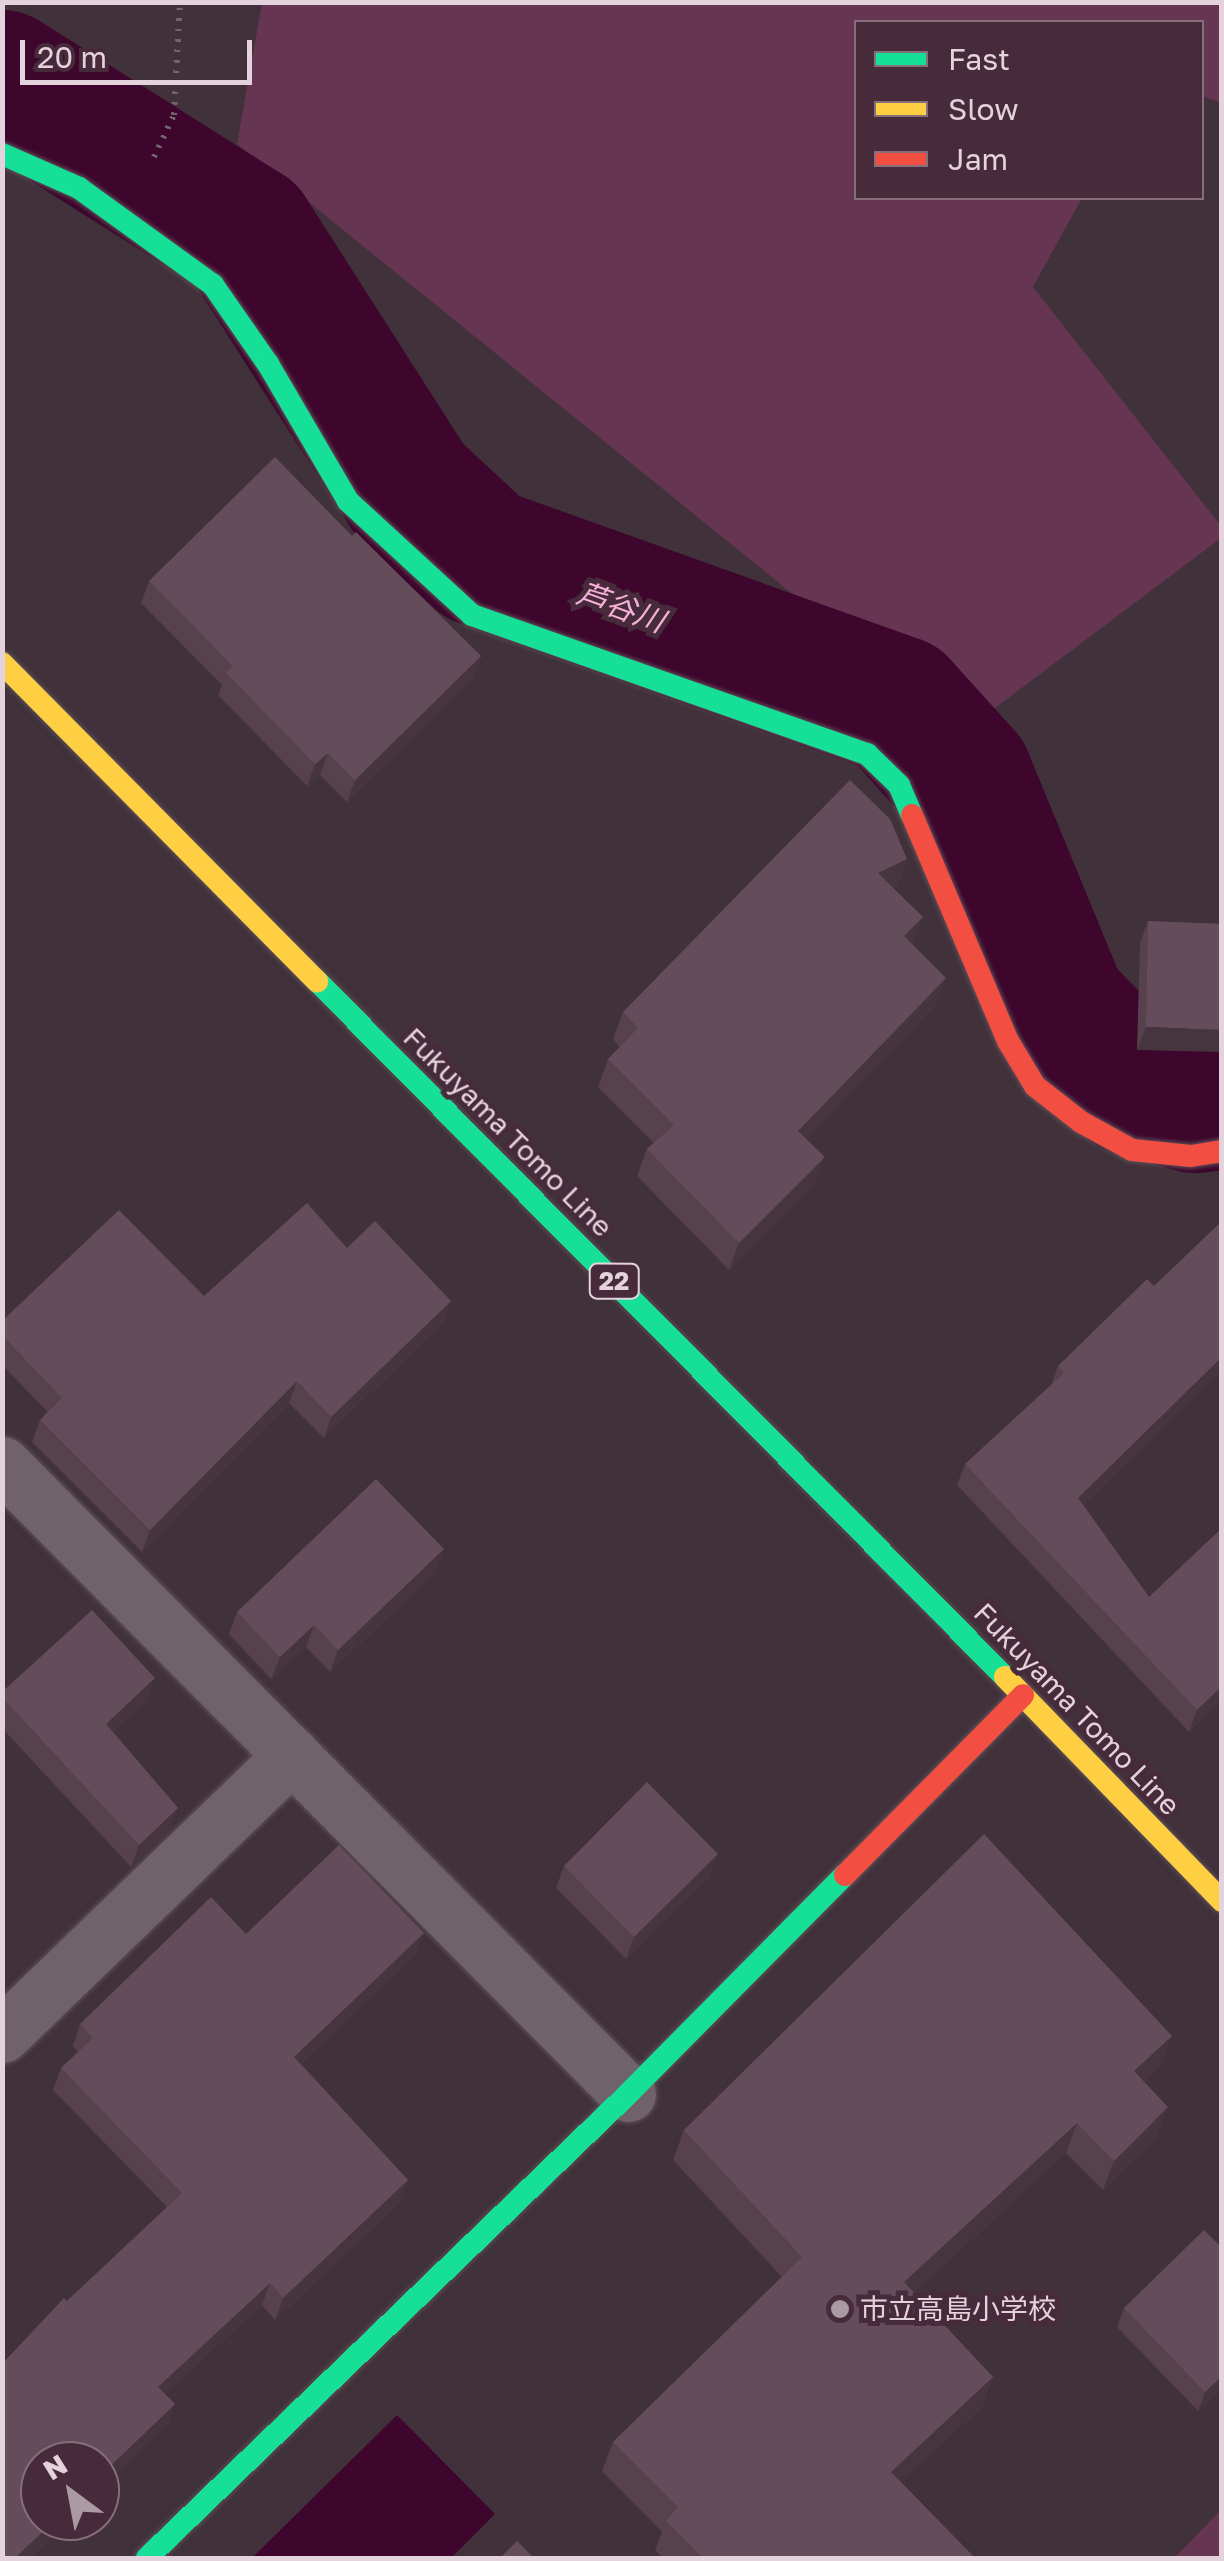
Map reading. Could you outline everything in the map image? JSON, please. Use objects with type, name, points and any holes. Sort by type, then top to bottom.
[{"type":"street","points":[[2,154],[79,188],[212,286],[268,364],[348,501],[472,614],[868,754],[899,785],[1008,1041],[1035,1086],[1080,1122],[1132,1150],[1191,1156],[1222,1151]]},
{"type":"street","name":"Fukuyama Tomo Line","points":[[2,663],[1023,1694],[1222,1902]]},
{"type":"street","points":[[2,1464],[628,2094]]},
{"type":"street","points":[[147,2558],[628,2094],[1023,1694]]},
{"type":"street","points":[[2,2036],[292,1756]]},
{"type":"path","points":[[154,156],[174,116],[180,2]]},
{"type":"shaded area","points":[[262,3],[1221,3],[1221,103],[1204,97],[1204,20],[854,20],[854,200],[1081,200],[1033,287],[1221,526],[1221,538],[963,732],[237,144]]},
{"type":"shaded area","points":[[397,2415],[495,2514],[451,2558],[252,2558]]},
{"type":"shaded area","points":[[1221,2510],[1221,2558],[1174,2558]]},
{"type":"building","points":[[275,457],[352,536],[356,532],[481,656],[355,780],[328,753],[315,764],[226,673],[233,666],[149,581]]},
{"type":"building","points":[[850,780],[890,819],[907,859],[878,873],[923,917],[904,936],[946,978],[798,1131],[825,1157],[739,1243],[647,1149],[674,1125],[608,1059],[638,1028],[623,1012]]},
{"type":"building","points":[[1148,921],[1222,924],[1222,1030],[1146,1027]]},
{"type":"building","points":[[307,1203],[347,1248],[375,1221],[451,1301],[331,1417],[297,1381],[150,1530],[40,1420],[62,1398],[2,1335],[2,1321],[119,1210],[204,1296]]},
{"type":"building","points":[[1222,1221],[1222,1357],[1078,1498],[1149,1597],[1222,1528],[1222,1686],[1197,1710],[965,1464],[1064,1373],[1058,1366],[1147,1279],[1154,1286]]},
{"type":"building","points":[[376,1479],[444,1549],[338,1650],[314,1625],[280,1657],[237,1612]]},
{"type":"building","points":[[92,1610],[155,1678],[106,1724],[178,1808],[139,1845],[2,1697],[2,1692]]},
{"type":"building","points":[[647,1782],[718,1854],[634,1937],[564,1866]]},
{"type":"building","points":[[984,1834],[1172,2036],[1134,2071],[1168,2107],[1114,2161],[1077,2123],[904,2282],[993,2377],[891,2472],[975,2558],[703,2558],[666,2521],[678,2507],[613,2442],[802,2257],[684,2130]]},
{"type":"building","points":[[339,1845],[424,1933],[294,2057],[408,2180],[283,2298],[270,2283],[158,2387],[175,2404],[120,2457],[120,2441],[20,2441],[20,2541],[33,2541],[15,2558],[2,2558],[2,2364],[64,2298],[67,2301],[182,2193],[61,2068],[93,2038],[80,2024],[211,1897],[246,1934]]},
{"type":"building","points":[[1204,2230],[1222,2248],[1222,2376],[1205,2392],[1124,2308]]},
{"type":"building","points":[[517,2541],[534,2558],[500,2558]]},
{"type":"waterway","name":"芦谷川","points":[[2,80],[246,234],[410,490],[482,557],[898,706],[963,778],[1058,1008],[1132,1085],[1195,1103],[1222,1100]]},
{"type":"traffic: fast","points":[[2,154],[79,188],[213,285],[268,364],[348,501],[472,615],[867,754],[899,785],[912,815]]},
{"type":"traffic: fast","points":[[317,981],[1005,1677]]},
{"type":"traffic: fast","points":[[147,2558],[628,2094],[845,1875]]},
{"type":"traffic: slow","points":[[2,663],[317,981]]},
{"type":"traffic: slow","points":[[1005,1677],[1222,1901]]},
{"type":"traffic: jam","points":[[912,815],[1008,1041],[1035,1086],[1081,1122],[1132,1150],[1191,1156],[1222,1151]]},
{"type":"traffic: jam","points":[[845,1875],[1023,1695]]},
{"type":"place","name":"市立高島小学校","points":[[840,2309]]}]
